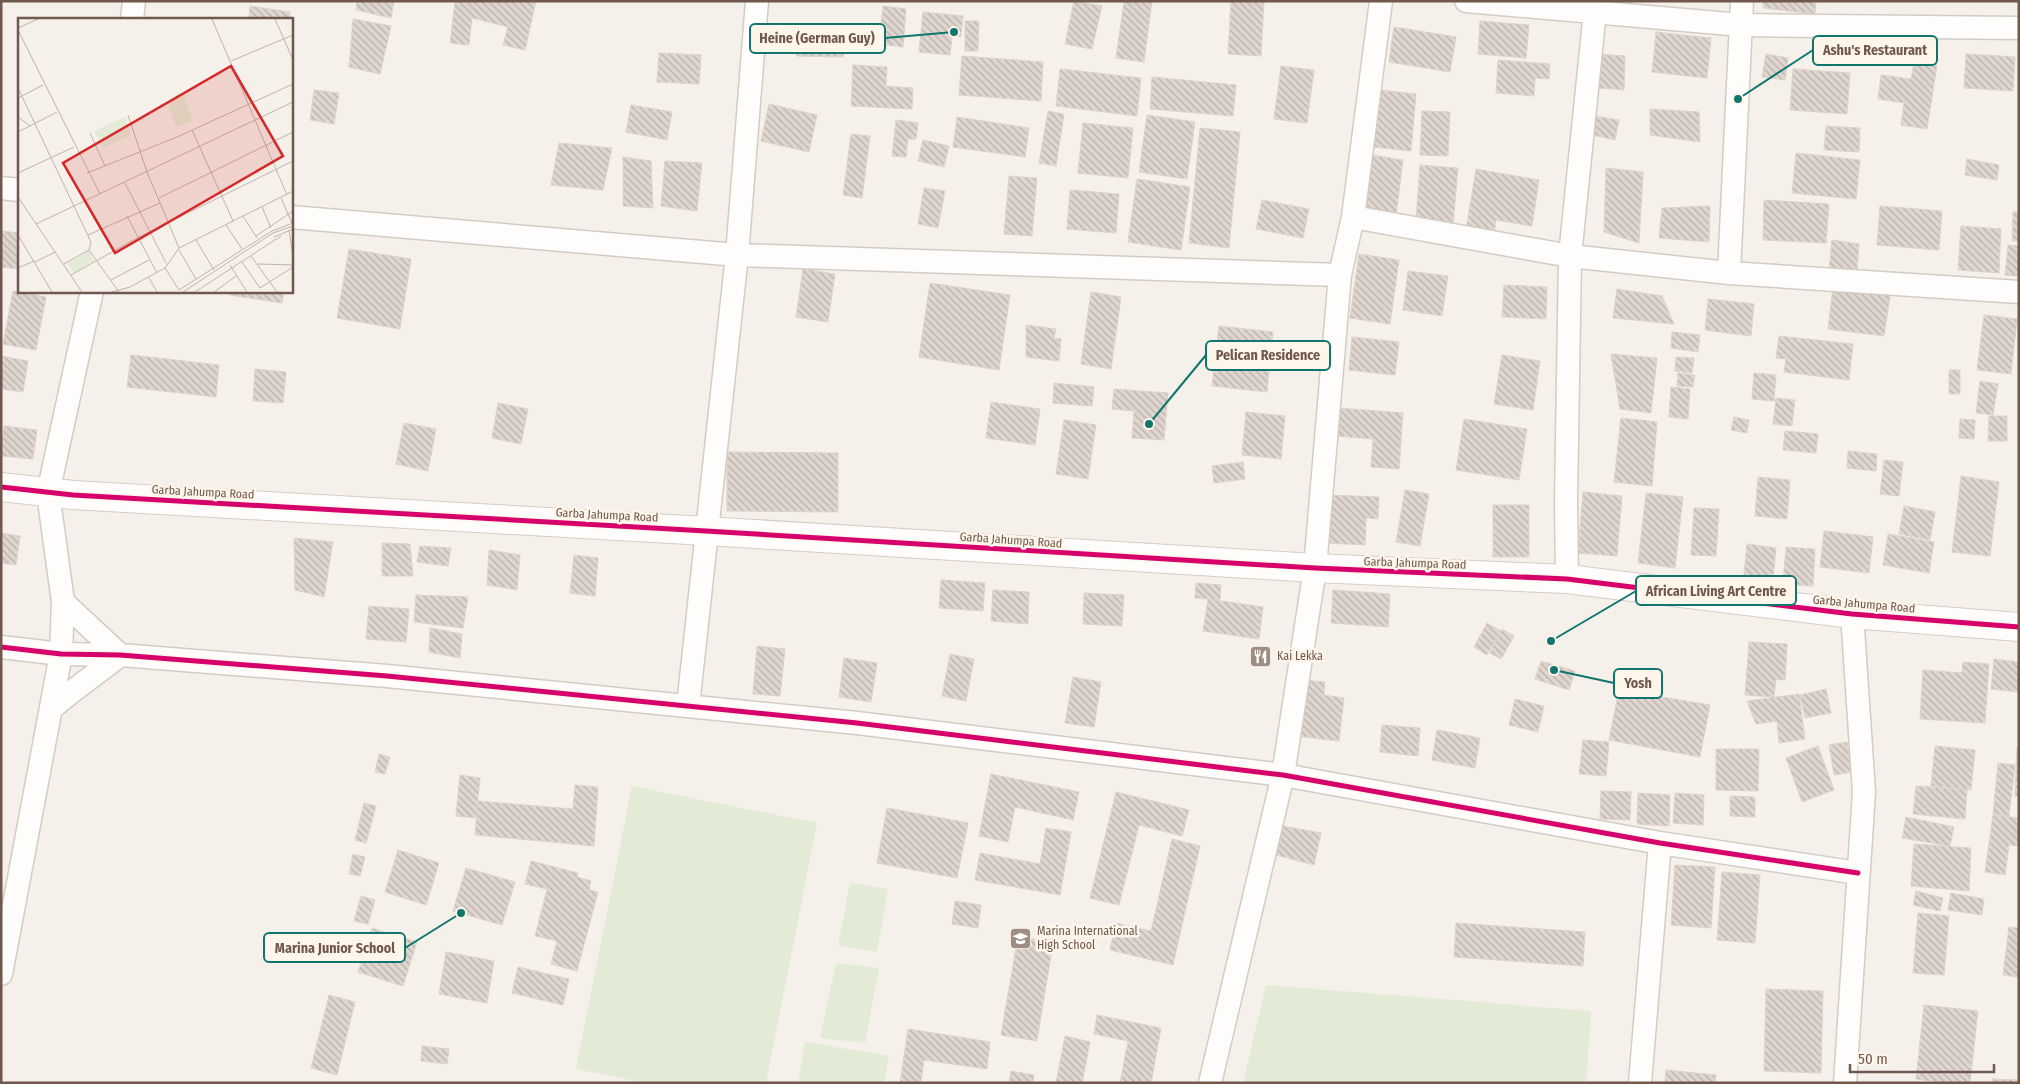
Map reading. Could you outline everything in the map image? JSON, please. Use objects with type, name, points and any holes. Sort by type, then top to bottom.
[{"type":"street","points":[[132,18],[134,1]]},
{"type":"street","points":[[688,706],[737,255],[756,1]]},
{"type":"street","points":[[1210,1083],[1283,775],[1315,568],[1340,274],[1353,217],[1381,1]]},
{"type":"street","points":[[1466,1],[1595,6],[1742,25],[2019,28]]},
{"type":"street","points":[[1729,274],[1742,1]]},
{"type":"street","points":[[1567,579],[1566,501],[1570,256],[1595,6]]},
{"type":"street","points":[[1,188],[18,190]]},
{"type":"street","points":[[292,217],[737,255],[1340,274]]},
{"type":"street","points":[[1353,217],[1570,256],[1729,274],[2019,292]]},
{"type":"street","points":[[1,974],[61,654],[63,602],[48,493],[92,292]]},
{"type":"street","name":"Garba Jahumpa Road","points":[[1,487],[48,493],[1315,568],[1567,579],[1852,614],[2019,627]]},
{"type":"street","points":[[63,602],[120,655]]},
{"type":"street","points":[[1845,1083],[1864,792],[1852,614]]},
{"type":"street","points":[[1,648],[61,654],[120,655],[396,677],[857,723],[1283,775],[1660,843],[1858,873]]},
{"type":"street","points":[[51,709],[74,688],[97,674],[120,655]]},
{"type":"street","points":[[1640,1083],[1660,843]]},
{"type":"green space","points":[[632,786],[817,823],[766,1083],[646,1083],[576,1069]]},
{"type":"green space","points":[[850,883],[888,889],[877,952],[838,945]]},
{"type":"green space","points":[[836,963],[879,968],[865,1043],[820,1038]]},
{"type":"green space","points":[[1266,985],[1591,1011],[1586,1083],[1243,1083]]},
{"type":"green space","points":[[805,1042],[889,1056],[884,1083],[798,1083]]},
{"type":"building","points":[[357,1],[394,1],[391,18],[356,10]]},
{"type":"building","points":[[455,1],[536,1],[525,50],[503,45],[508,27],[472,18],[469,45],[450,43]]},
{"type":"building","points":[[1074,1],[1102,6],[1092,49],[1065,44]]},
{"type":"building","points":[[1124,1],[1152,1],[1144,62],[1116,58]]},
{"type":"building","points":[[1231,1],[1264,1],[1261,56],[1228,54]]},
{"type":"building","points":[[1764,1],[1816,1],[1815,14],[1763,8]]},
{"type":"building","points":[[250,6],[290,12],[290,18],[249,18]]},
{"type":"building","points":[[883,6],[906,9],[903,47],[879,44]]},
{"type":"building","points":[[923,12],[963,16],[961,37],[952,36],[950,55],[919,52]]},
{"type":"building","points":[[353,19],[391,26],[380,74],[349,67]]},
{"type":"building","points":[[965,21],[979,21],[978,51],[965,51]]},
{"type":"building","points":[[1480,21],[1529,25],[1526,58],[1478,54]]},
{"type":"building","points":[[797,24],[826,25],[825,37],[843,38],[843,57],[797,56]]},
{"type":"building","points":[[1394,27],[1456,37],[1450,72],[1389,62]]},
{"type":"building","points":[[1656,32],[1711,38],[1707,78],[1652,72]]},
{"type":"building","points":[[659,53],[701,55],[699,84],[657,82]]},
{"type":"building","points":[[1598,54],[1625,56],[1624,90],[1597,88]]},
{"type":"building","points":[[1766,54],[1788,58],[1785,80],[1762,77]]},
{"type":"building","points":[[1966,54],[2015,57],[2013,91],[1964,88]]},
{"type":"building","points":[[962,56],[1043,62],[1041,101],[959,95]]},
{"type":"building","points":[[1498,60],[1550,64],[1549,79],[1535,78],[1534,96],[1496,93]]},
{"type":"building","points":[[1914,63],[1937,66],[1927,129],[1901,125],[1904,103],[1878,99],[1881,75],[1911,79]]},
{"type":"building","points":[[853,65],[887,67],[886,86],[913,88],[912,109],[851,106]]},
{"type":"building","points":[[1281,66],[1314,70],[1307,123],[1274,119]]},
{"type":"building","points":[[1060,69],[1141,78],[1137,116],[1056,106]]},
{"type":"building","points":[[1793,69],[1850,73],[1847,114],[1790,110]]},
{"type":"building","points":[[1152,77],[1236,85],[1233,116],[1150,109]]},
{"type":"building","points":[[1371,89],[1416,94],[1411,151],[1365,146]]},
{"type":"building","points":[[314,90],[339,93],[334,124],[310,120]]},
{"type":"building","points":[[769,104],[817,115],[809,152],[761,141]]},
{"type":"building","points":[[631,105],[672,112],[667,140],[626,132]]},
{"type":"building","points":[[1650,109],[1699,112],[1700,142],[1650,135]]},
{"type":"building","points":[[1048,111],[1064,114],[1056,166],[1039,163]]},
{"type":"building","points":[[1422,111],[1450,112],[1448,156],[1420,155]]},
{"type":"building","points":[[1147,115],[1195,122],[1187,179],[1139,172]]},
{"type":"building","points":[[1595,116],[1619,120],[1615,140],[1592,135]]},
{"type":"building","points":[[957,117],[1029,128],[1025,157],[953,147]]},
{"type":"building","points":[[896,120],[918,123],[916,139],[908,139],[906,157],[892,156]]},
{"type":"building","points":[[1083,123],[1133,128],[1128,178],[1078,173]]},
{"type":"building","points":[[1826,126],[1860,128],[1859,152],[1824,150]]},
{"type":"building","points":[[1200,128],[1240,132],[1229,248],[1189,243]]},
{"type":"building","points":[[851,134],[870,136],[862,198],[843,195]]},
{"type":"building","points":[[923,140],[949,146],[944,167],[918,161]]},
{"type":"building","points":[[559,143],[612,148],[603,190],[551,185]]},
{"type":"building","points":[[1796,153],[1860,160],[1856,199],[1792,193]]},
{"type":"building","points":[[1366,154],[1403,160],[1396,215],[1359,210]]},
{"type":"building","points":[[623,157],[651,161],[653,208],[623,206]]},
{"type":"building","points":[[1967,159],[1999,165],[1997,180],[1965,175]]},
{"type":"building","points":[[665,161],[702,163],[697,211],[661,206]]},
{"type":"building","points":[[1420,165],[1458,168],[1453,224],[1416,221]]},
{"type":"building","points":[[1606,168],[1643,172],[1639,243],[1604,232]]},
{"type":"building","points":[[1476,169],[1539,180],[1532,226],[1496,220],[1494,235],[1466,230]]},
{"type":"building","points":[[1009,176],[1037,178],[1032,236],[1004,234]]},
{"type":"building","points":[[1137,179],[1190,187],[1181,250],[1128,242]]},
{"type":"building","points":[[924,188],[945,191],[938,228],[918,224]]},
{"type":"building","points":[[1070,190],[1119,194],[1116,233],[1067,229]]},
{"type":"building","points":[[1262,200],[1309,209],[1303,238],[1256,229]]},
{"type":"building","points":[[1764,200],[1829,204],[1826,243],[1763,240]]},
{"type":"building","points":[[1710,206],[1709,242],[1659,238],[1662,208]]},
{"type":"building","points":[[1880,206],[1942,211],[1939,250],[1877,245]]},
{"type":"building","points":[[2013,212],[2019,212],[2019,241],[2012,241]]},
{"type":"building","points":[[1961,226],[2001,229],[1999,273],[1958,270]]},
{"type":"building","points":[[1,231],[18,233],[18,269],[1,267]]},
{"type":"building","points":[[1832,240],[1859,244],[1857,272],[1829,269]]},
{"type":"building","points":[[2008,245],[2019,246],[2019,276],[2005,275]]},
{"type":"building","points":[[349,249],[411,259],[400,329],[337,318]]},
{"type":"building","points":[[1359,254],[1399,260],[1390,324],[1350,318]]},
{"type":"building","points":[[803,269],[835,274],[828,322],[796,317]]},
{"type":"building","points":[[1408,271],[1448,276],[1442,316],[1403,310]]},
{"type":"building","points":[[930,283],[1010,295],[999,370],[919,357]]},
{"type":"building","points":[[1504,285],[1547,287],[1546,319],[1502,317]]},
{"type":"building","points":[[1833,287],[1890,296],[1884,336],[1828,329]]},
{"type":"building","points":[[1617,289],[1662,296],[1674,324],[1613,318]]},
{"type":"building","points":[[13,291],[46,297],[36,350],[3,344]]},
{"type":"building","points":[[230,292],[284,292],[282,303],[229,295]]},
{"type":"building","points":[[1091,292],[1121,297],[1111,369],[1081,364]]},
{"type":"building","points":[[1708,299],[1754,304],[1751,336],[1705,330]]},
{"type":"building","points":[[1984,315],[2017,319],[2011,374],[1977,370]]},
{"type":"building","points":[[1026,325],[1056,329],[1054,338],[1061,339],[1059,361],[1026,357]]},
{"type":"building","points":[[1219,326],[1273,332],[1267,392],[1212,386]]},
{"type":"building","points":[[1672,332],[1700,335],[1698,352],[1671,348]]},
{"type":"building","points":[[1779,336],[1853,344],[1849,380],[1784,372],[1786,359],[1776,358]]},
{"type":"building","points":[[1352,337],[1399,342],[1395,375],[1349,370]]},
{"type":"building","points":[[1611,354],[1657,358],[1651,413],[1620,409]]},
{"type":"building","points":[[131,355],[219,365],[216,397],[127,387]]},
{"type":"building","points":[[1502,355],[1540,361],[1533,410],[1494,404]]},
{"type":"building","points":[[1,356],[28,361],[23,392],[1,389]]},
{"type":"building","points":[[1676,357],[1694,358],[1692,373],[1675,371]]},
{"type":"building","points":[[255,369],[286,372],[283,403],[253,401]]},
{"type":"building","points":[[1949,370],[1960,370],[1960,394],[1949,394]]},
{"type":"building","points":[[1678,373],[1695,375],[1693,387],[1677,386]]},
{"type":"building","points":[[1754,373],[1776,375],[1774,401],[1752,399]]},
{"type":"building","points":[[1980,381],[1998,384],[1993,415],[1976,413]]},
{"type":"building","points":[[1054,383],[1094,387],[1092,406],[1053,403]]},
{"type":"building","points":[[1671,387],[1690,389],[1688,419],[1669,417]]},
{"type":"building","points":[[1114,389],[1168,393],[1164,440],[1132,438],[1134,411],[1112,409]]},
{"type":"building","points":[[1776,398],[1795,400],[1792,426],[1773,424]]},
{"type":"building","points":[[991,402],[1040,409],[1035,445],[986,438]]},
{"type":"building","points":[[498,403],[528,409],[521,444],[492,438]]},
{"type":"building","points":[[1339,408],[1403,413],[1399,469],[1371,467],[1373,439],[1336,436]]},
{"type":"building","points":[[1246,412],[1285,416],[1281,459],[1242,455]]},
{"type":"building","points":[[1989,416],[2007,416],[2007,441],[1988,441]]},
{"type":"building","points":[[1734,417],[1749,420],[1747,433],[1731,430]]},
{"type":"building","points":[[1621,418],[1657,422],[1652,486],[1614,482]]},
{"type":"building","points":[[1464,419],[1527,429],[1519,480],[1456,470]]},
{"type":"building","points":[[1960,419],[1975,420],[1974,439],[1959,438]]},
{"type":"building","points":[[1064,420],[1096,425],[1088,479],[1056,474]]},
{"type":"building","points":[[404,423],[436,429],[428,471],[396,464]]},
{"type":"building","points":[[4,426],[37,430],[33,459],[1,456]]},
{"type":"building","points":[[1785,431],[1818,434],[1816,453],[1783,450]]},
{"type":"building","points":[[1848,451],[1877,454],[1876,471],[1847,468]]},
{"type":"building","points":[[727,452],[838,453],[838,512],[727,511]]},
{"type":"building","points":[[1884,460],[1903,462],[1899,496],[1880,494]]},
{"type":"building","points":[[1243,462],[1245,479],[1214,483],[1212,466]]},
{"type":"building","points":[[1961,476],[1999,482],[1990,556],[1952,552]]},
{"type":"building","points":[[1758,477],[1790,480],[1787,519],[1755,516]]},
{"type":"building","points":[[1405,490],[1429,494],[1420,546],[1396,542]]},
{"type":"building","points":[[1583,492],[1622,496],[1617,556],[1578,553]]},
{"type":"building","points":[[1646,493],[1683,497],[1675,568],[1638,563]]},
{"type":"building","points":[[1327,495],[1379,497],[1378,519],[1366,518],[1365,545],[1326,543]]},
{"type":"building","points":[[1493,505],[1529,505],[1529,557],[1493,557]]},
{"type":"building","points":[[1904,506],[1935,512],[1930,540],[1899,534]]},
{"type":"building","points":[[1694,508],[1719,509],[1716,556],[1691,555]]},
{"type":"building","points":[[1824,531],[1873,537],[1869,573],[1820,567]]},
{"type":"building","points":[[1,533],[20,536],[16,565],[1,563]]},
{"type":"building","points":[[1888,534],[1934,542],[1929,573],[1883,565]]},
{"type":"building","points":[[294,538],[333,542],[324,597],[295,590]]},
{"type":"building","points":[[382,543],[410,544],[413,576],[382,576]]},
{"type":"building","points":[[1747,544],[1776,548],[1772,587],[1743,584]]},
{"type":"building","points":[[420,546],[451,548],[448,566],[417,562]]},
{"type":"building","points":[[1786,547],[1815,549],[1813,586],[1783,584]]},
{"type":"building","points":[[489,550],[520,555],[517,590],[487,585]]},
{"type":"building","points":[[574,555],[598,558],[595,596],[570,593]]},
{"type":"building","points":[[941,580],[985,583],[983,611],[939,608]]},
{"type":"building","points":[[1196,583],[1221,585],[1220,600],[1195,598]]},
{"type":"building","points":[[993,590],[1029,592],[1028,624],[991,621]]},
{"type":"building","points":[[1333,590],[1390,594],[1388,627],[1331,623]]},
{"type":"building","points":[[1084,593],[1124,595],[1122,626],[1083,624]]},
{"type":"building","points":[[416,595],[468,597],[463,628],[414,622]]},
{"type":"building","points":[[1208,599],[1263,607],[1259,639],[1203,631]]},
{"type":"building","points":[[369,606],[409,609],[406,642],[366,639]]},
{"type":"building","points":[[1487,623],[1501,631],[1487,655],[1474,647]]},
{"type":"building","points":[[430,628],[462,634],[460,658],[429,652]]},
{"type":"building","points":[[1502,629],[1514,636],[1501,659],[1490,653]]},
{"type":"building","points":[[1749,642],[1787,644],[1785,680],[1776,679],[1774,697],[1745,695]]},
{"type":"building","points":[[757,646],[785,649],[780,696],[753,694]]},
{"type":"building","points":[[950,654],[974,659],[966,701],[942,696]]},
{"type":"building","points":[[844,658],[877,663],[871,702],[839,697]]},
{"type":"building","points":[[1994,659],[2019,662],[2019,692],[1991,689]]},
{"type":"building","points":[[1541,661],[1575,671],[1569,690],[1535,679]]},
{"type":"building","points":[[1963,662],[1989,664],[1985,723],[1920,719],[1923,670],[1962,673]]},
{"type":"building","points":[[1073,677],[1101,682],[1094,727],[1065,723]]},
{"type":"building","points":[[1303,680],[1325,682],[1324,695],[1344,698],[1339,741],[1296,736]]},
{"type":"building","points":[[1826,689],[1831,713],[1805,718],[1800,695]]},
{"type":"building","points":[[1619,690],[1710,705],[1700,757],[1609,740]]},
{"type":"building","points":[[1799,694],[1805,739],[1779,743],[1777,721],[1756,724],[1747,701]]},
{"type":"building","points":[[1515,699],[1544,706],[1538,732],[1509,725]]},
{"type":"building","points":[[1382,725],[1420,728],[1418,756],[1380,752]]},
{"type":"building","points":[[1437,730],[1480,738],[1475,768],[1432,760]]},
{"type":"building","points":[[1583,740],[1609,742],[1606,776],[1579,774]]},
{"type":"building","points":[[1847,742],[1852,772],[1834,775],[1829,745]]},
{"type":"building","points":[[1818,746],[1834,790],[1802,802],[1786,758]]},
{"type":"building","points":[[1935,746],[1975,750],[1971,790],[1931,786]]},
{"type":"building","points":[[2017,747],[2019,747],[2019,796],[2015,796]]},
{"type":"building","points":[[1716,749],[1759,749],[1758,791],[1716,790]]},
{"type":"building","points":[[379,754],[390,757],[385,774],[375,772]]},
{"type":"building","points":[[1998,763],[2015,765],[2009,816],[1993,814]]},
{"type":"building","points":[[991,774],[1079,792],[1073,820],[1015,807],[1008,842],[979,836]]},
{"type":"building","points":[[460,775],[480,778],[476,818],[456,816]]},
{"type":"building","points":[[575,785],[598,787],[594,846],[475,835],[478,801],[573,809]]},
{"type":"building","points":[[1916,786],[1967,790],[1965,819],[1913,814]]},
{"type":"building","points":[[1601,791],[1631,792],[1630,820],[1600,819]]},
{"type":"building","points":[[1116,792],[1189,810],[1182,836],[1139,825],[1119,905],[1090,898]]},
{"type":"building","points":[[1638,793],[1670,795],[1669,826],[1637,824]]},
{"type":"building","points":[[1675,793],[1704,795],[1703,825],[1673,823]]},
{"type":"building","points":[[1730,796],[1755,797],[1755,817],[1730,816]]},
{"type":"building","points":[[364,803],[376,806],[366,843],[355,840]]},
{"type":"building","points":[[887,808],[968,823],[957,878],[877,863]]},
{"type":"building","points":[[1993,815],[2019,818],[2019,846],[2009,845],[2005,875],[1985,872]]},
{"type":"building","points":[[1906,817],[1954,827],[1950,846],[1902,838]]},
{"type":"building","points":[[1283,826],[1321,833],[1314,865],[1276,855]]},
{"type":"building","points":[[1046,828],[1071,832],[1060,895],[975,880],[980,853],[1040,864]]},
{"type":"building","points":[[1172,839],[1200,846],[1173,965],[1110,950],[1116,923],[1151,931]]},
{"type":"building","points":[[1914,844],[1971,848],[1969,891],[1911,886]]},
{"type":"building","points":[[398,850],[439,863],[426,905],[385,892]]},
{"type":"building","points":[[353,854],[365,857],[360,876],[349,874]]},
{"type":"building","points":[[531,861],[578,873],[577,877],[591,881],[589,890],[598,892],[577,971],[551,964],[557,941],[535,936],[547,889],[525,884]]},
{"type":"building","points":[[1675,865],[1715,867],[1711,928],[1671,925]]},
{"type":"building","points":[[466,868],[515,882],[502,925],[453,911]]},
{"type":"building","points":[[1722,872],[1760,875],[1755,943],[1717,940]]},
{"type":"building","points":[[1916,891],[1943,898],[1940,911],[1913,905]]},
{"type":"building","points":[[1951,893],[1984,899],[1982,915],[1948,910]]},
{"type":"building","points":[[361,896],[375,900],[368,924],[354,921]]},
{"type":"building","points":[[955,901],[981,905],[978,928],[952,924]]},
{"type":"building","points":[[1918,913],[1949,916],[1944,975],[1913,973]]},
{"type":"building","points":[[1456,923],[1585,932],[1583,966],[1454,957]]},
{"type":"building","points":[[2009,927],[2019,928],[2019,977],[2003,975]]},
{"type":"building","points":[[372,928],[417,942],[403,986],[358,972]]},
{"type":"building","points":[[1018,936],[1053,943],[1037,1041],[1001,1035]]},
{"type":"building","points":[[446,952],[494,961],[487,1003],[439,994]]},
{"type":"building","points":[[518,967],[569,979],[563,1005],[512,993]]},
{"type":"building","points":[[1766,989],[1823,991],[1821,1073],[1764,1071]]},
{"type":"building","points":[[329,995],[355,1002],[337,1075],[311,1068]]},
{"type":"building","points":[[1924,1005],[1978,1011],[1970,1083],[1947,1083],[1916,1079]]},
{"type":"building","points":[[1097,1015],[1161,1028],[1151,1083],[1120,1083],[1128,1041],[1094,1034]]},
{"type":"building","points":[[908,1029],[990,1042],[987,1069],[924,1060],[921,1083],[900,1083]]},
{"type":"building","points":[[1065,1036],[1090,1042],[1082,1083],[1056,1083]]},
{"type":"building","points":[[422,1046],[449,1049],[447,1064],[421,1061]]},
{"type":"building","points":[[1666,1070],[1716,1075],[1715,1083],[1665,1083]]},
{"type":"building","points":[[1011,1071],[1034,1075],[1033,1083],[1009,1083]]},
{"type":"building","points":[[1992,1079],[2019,1080],[2019,1083],[1992,1083]]},
{"type":"cycle path","points":[[1,487],[73,495],[1315,568],[1567,579],[1852,614],[2019,627]]},
{"type":"cycle path","points":[[1,647],[61,654],[120,655],[387,676],[857,723],[1283,775],[1660,843],[1858,873]]},
{"type":"place","name":"Heine (German Guy)","points":[[954,32]]},
{"type":"place","name":"Ashu's Restaurant","points":[[1738,99]]},
{"type":"place","name":"Pelican Residence","points":[[1149,424]]},
{"type":"place","name":"African Living Art Centre","points":[[1551,641]]},
{"type":"place","name":"Kai Lekka","points":[[1261,656]]},
{"type":"place","name":"Yosh","points":[[1554,670]]},
{"type":"place","name":"Marina Junior School","points":[[461,913]]},
{"type":"place","name":"Marina International High School","points":[[1021,938]]}]
